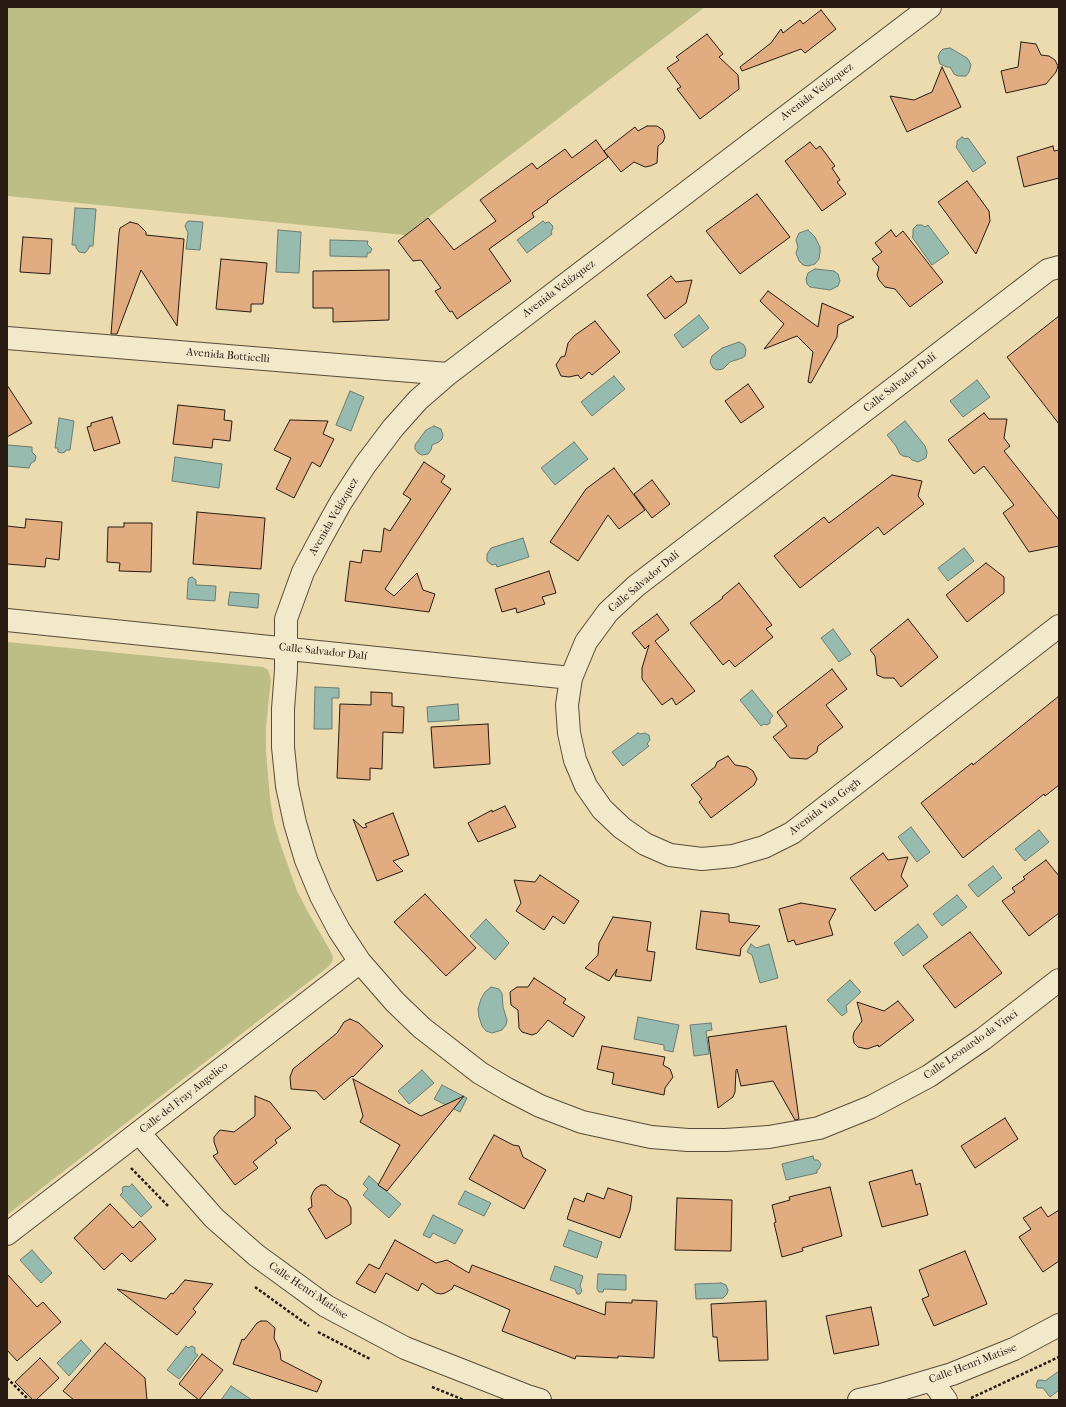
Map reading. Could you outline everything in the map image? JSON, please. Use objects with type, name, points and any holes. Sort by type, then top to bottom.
[{"type":"street","name":"Avenida Velázquez","points":[[286,648],[286,624],[289,608],[303,572],[341,502],[365,465],[393,428],[418,400],[448,374],[930,7]]},
{"type":"street","name":"Calle Salvador Dalí","points":[[7,620],[572,678],[586,642],[608,612],[636,586],[1048,270],[1059,268]]},
{"type":"street","name":"Avenida Botticelli","points":[[7,338],[448,374]]},
{"type":"street","name":"Avenida Van Gogh","points":[[572,678],[567,705],[569,733],[575,760],[586,786],[602,809],[622,828],[645,844],[670,855],[702,859],[733,856],[764,847],[792,833],[1059,626]]},
{"type":"street","name":"Calle Leonardo da Vinci","points":[[286,648],[283,747],[287,786],[295,823],[306,860],[321,896],[339,930],[360,962],[395,1002],[422,1028],[480,1073],[540,1106],[582,1122],[651,1136],[688,1140],[726,1140],[769,1137],[819,1128],[871,1107],[930,1076],[983,1039],[1059,980]]},
{"type":"street","name":"Calle del Fray Angelico","points":[[7,1234],[360,962]]},
{"type":"street","name":"Calle Henri Matisse","points":[[139,1133],[214,1218],[256,1254],[326,1306],[404,1348],[526,1396],[540,1400]]},
{"type":"street","name":"Calle Henri Matisse","points":[[859,1400],[932,1381],[952,1374],[1014,1349],[1059,1325]]},
{"type":"street","points":[[932,1381],[945,1400]]},
{"type":"path","points":[[128,1167],[134,1170],[174,1212]]},
{"type":"path","points":[[254,1286],[303,1322],[372,1360]]},
{"type":"path","points":[[971,1400],[971,1396],[1005,1383],[1059,1357]]},
{"type":"path","points":[[7,1378],[29,1400]]},
{"type":"path","points":[[428,1385],[464,1400]]},
{"type":"green space","points":[[7,7],[705,7],[405,235],[7,196]]},
{"type":"green space","points":[[7,642],[263,667],[268,670],[271,679],[266,727],[266,751],[270,799],[274,823],[297,891],[333,958],[328,967],[7,1215]]},
{"type":"water","points":[[950,48],[967,58],[969,61],[971,65],[966,76],[958,76],[954,74],[950,67],[940,64],[938,57],[940,52],[943,49]]},
{"type":"water","points":[[962,137],[965,139],[968,138],[986,163],[973,172],[956,147],[957,141]]},
{"type":"water","points":[[75,208],[96,209],[93,246],[89,246],[85,253],[79,252],[76,245],[72,245]]},
{"type":"water","points":[[189,221],[203,222],[200,250],[186,249],[188,233],[185,226]]},
{"type":"water","points":[[543,221],[545,223],[549,222],[552,225],[552,234],[527,253],[517,240]]},
{"type":"water","points":[[917,225],[922,225],[925,227],[928,225],[949,253],[932,265],[912,237],[913,229]]},
{"type":"water","points":[[278,230],[301,232],[299,273],[276,272]]},
{"type":"water","points":[[808,230],[815,237],[820,247],[820,252],[819,259],[815,264],[808,266],[803,265],[799,261],[796,253],[798,247],[796,240],[799,233]]},
{"type":"water","points":[[330,240],[368,241],[367,244],[372,249],[370,253],[367,253],[367,257],[330,256]]},
{"type":"water","points":[[815,269],[834,271],[838,274],[840,281],[838,286],[830,290],[810,287],[807,284],[806,279],[808,273]]},
{"type":"water","points":[[699,315],[709,328],[683,348],[674,335]]},
{"type":"water","points":[[739,342],[744,345],[746,350],[745,356],[730,362],[723,369],[717,370],[713,368],[710,362],[712,356],[722,348]]},
{"type":"water","points":[[614,376],[625,389],[592,416],[581,402]]},
{"type":"water","points":[[977,380],[990,397],[963,417],[950,401]]},
{"type":"water","points":[[350,391],[364,397],[351,431],[336,425]]},
{"type":"water","points":[[59,418],[74,421],[70,450],[66,450],[62,453],[58,452],[58,448],[55,448]]},
{"type":"water","points":[[905,421],[925,446],[927,452],[926,458],[918,462],[900,454],[896,446],[887,435]]},
{"type":"water","points":[[434,426],[441,429],[443,435],[442,439],[432,445],[428,454],[422,455],[418,453],[415,449],[415,445],[426,430]]},
{"type":"water","points":[[574,442],[588,459],[555,485],[541,468]]},
{"type":"water","points":[[7,445],[32,447],[32,452],[36,456],[35,461],[31,463],[29,468],[7,466]]},
{"type":"water","points":[[175,457],[222,464],[219,488],[172,481]]},
{"type":"water","points":[[523,538],[529,557],[497,567],[496,564],[492,565],[487,561],[487,554],[491,548]]},
{"type":"water","points":[[964,548],[974,561],[948,581],[938,568]]},
{"type":"water","points":[[192,577],[196,580],[196,585],[216,586],[215,601],[187,599],[188,581],[189,578]]},
{"type":"water","points":[[230,592],[259,594],[258,608],[228,605]]},
{"type":"water","points":[[833,629],[851,654],[839,662],[821,638]]},
{"type":"water","points":[[315,687],[339,688],[339,698],[332,698],[332,729],[314,729]]},
{"type":"water","points":[[752,690],[773,716],[770,719],[770,723],[767,725],[764,724],[761,726],[740,700]]},
{"type":"water","points":[[458,704],[459,720],[428,722],[427,707]]},
{"type":"water","points":[[638,733],[645,733],[649,735],[650,740],[647,744],[649,746],[623,766],[612,752]]},
{"type":"water","points":[[911,827],[930,852],[917,862],[898,837]]},
{"type":"water","points":[[1039,830],[1049,842],[1025,861],[1015,849]]},
{"type":"water","points":[[993,866],[1002,878],[978,897],[968,885]]},
{"type":"water","points":[[957,895],[967,907],[942,926],[933,914]]},
{"type":"water","points":[[486,919],[509,943],[495,960],[470,936]]},
{"type":"water","points":[[918,924],[928,937],[903,956],[894,943]]},
{"type":"water","points":[[751,944],[756,948],[769,944],[778,978],[760,983],[752,955],[747,952]]},
{"type":"water","points":[[850,980],[861,992],[846,1006],[847,1012],[842,1016],[827,1000]]},
{"type":"water","points":[[491,987],[499,989],[502,993],[503,1007],[507,1020],[506,1025],[502,1030],[492,1033],[486,1031],[482,1026],[478,1009],[485,992]]},
{"type":"water","points":[[638,1017],[679,1025],[673,1052],[664,1050],[664,1045],[634,1039]]},
{"type":"water","points":[[711,1023],[712,1030],[706,1031],[709,1054],[694,1056],[690,1025]]},
{"type":"water","points":[[422,1070],[434,1083],[409,1104],[398,1091]]},
{"type":"water","points":[[442,1085],[467,1098],[460,1112],[434,1099]]},
{"type":"water","points":[[813,1156],[814,1160],[818,1160],[821,1164],[817,1170],[817,1173],[786,1180],[782,1164]]},
{"type":"water","points":[[369,1176],[401,1204],[389,1218],[363,1195],[368,1189],[363,1184]]},
{"type":"water","points":[[132,1184],[152,1207],[141,1217],[120,1195],[123,1192],[123,1187],[129,1187]]},
{"type":"water","points":[[465,1191],[491,1203],[484,1216],[458,1204]]},
{"type":"water","points":[[433,1215],[463,1230],[455,1244],[433,1233],[430,1238],[423,1235]]},
{"type":"water","points":[[569,1230],[602,1242],[597,1258],[563,1246]]},
{"type":"water","points":[[32,1250],[52,1273],[41,1283],[20,1260]]},
{"type":"water","points":[[555,1266],[583,1276],[580,1286],[582,1291],[580,1294],[577,1294],[575,1289],[550,1280]]},
{"type":"water","points":[[598,1274],[626,1275],[626,1290],[604,1289],[603,1292],[599,1292],[597,1289]]},
{"type":"water","points":[[721,1283],[726,1285],[728,1290],[727,1294],[723,1298],[696,1299],[695,1284]]},
{"type":"water","points":[[81,1340],[91,1351],[69,1376],[57,1363]]},
{"type":"water","points":[[186,1346],[188,1348],[192,1346],[195,1348],[195,1353],[198,1355],[179,1379],[167,1370]]},
{"type":"water","points":[[1059,1371],[1059,1390],[1050,1397],[1043,1388],[1037,1388],[1036,1385],[1038,1380],[1045,1381]]},
{"type":"water","points":[[231,1386],[252,1400],[221,1400]]},
{"type":"building","points":[[821,10],[836,29],[805,53],[801,49],[742,71],[740,67],[771,43],[781,29],[783,33],[800,20],[803,24]]},
{"type":"building","points":[[707,34],[723,54],[719,57],[738,75],[739,89],[700,119],[677,89],[681,87],[667,68],[679,60],[676,57]]},
{"type":"building","points":[[1021,42],[1036,44],[1041,55],[1049,56],[1055,60],[1058,66],[1056,72],[1046,84],[1006,93],[1001,71],[1018,67]]},
{"type":"building","points":[[942,67],[961,107],[907,132],[890,96],[914,100],[932,92]]},
{"type":"building","points":[[647,126],[657,126],[663,130],[665,137],[663,142],[658,146],[657,163],[645,167],[634,162],[621,172],[604,151],[635,127],[638,131]]},
{"type":"building","points":[[596,140],[608,157],[547,201],[548,202],[532,213],[534,217],[489,249],[511,281],[457,319],[435,291],[441,288],[421,260],[413,261],[398,241],[428,218],[454,250],[496,221],[480,200],[532,163],[537,169],[565,149],[572,158]]},
{"type":"building","points":[[810,142],[816,149],[820,146],[835,166],[832,168],[840,180],[837,182],[846,194],[822,211],[785,161]]},
{"type":"building","points":[[1053,146],[1054,151],[1059,150],[1059,178],[1024,187],[1017,157]]},
{"type":"building","points":[[967,181],[989,211],[990,221],[976,254],[938,202]]},
{"type":"building","points":[[757,194],[790,237],[740,274],[706,231]]},
{"type":"building","points":[[130,222],[138,224],[146,232],[146,235],[184,239],[177,326],[141,270],[117,334],[111,334],[119,233],[120,228]]},
{"type":"building","points":[[891,230],[896,237],[903,231],[943,282],[910,307],[895,289],[885,287],[879,280],[877,275],[879,267],[872,259],[882,252],[875,243]]},
{"type":"building","points":[[23,237],[52,239],[50,274],[20,272]]},
{"type":"building","points":[[221,259],[267,263],[263,304],[251,304],[251,312],[216,309]]},
{"type":"building","points":[[389,270],[389,320],[333,322],[333,308],[313,308],[313,271]]},
{"type":"building","points":[[671,276],[676,282],[692,280],[686,303],[665,319],[647,295]]},
{"type":"building","points":[[768,291],[818,327],[822,303],[854,317],[838,325],[837,337],[811,383],[808,382],[813,352],[797,336],[764,349],[784,324],[760,301]]},
{"type":"building","points":[[1059,316],[1059,424],[1007,357]]},
{"type":"building","points":[[595,321],[620,352],[592,375],[589,372],[581,379],[578,375],[569,377],[561,376],[556,365],[561,357],[565,356],[568,343],[574,336]]},
{"type":"building","points":[[748,384],[764,407],[741,423],[725,401]]},
{"type":"building","points":[[7,385],[32,423],[7,437]]},
{"type":"building","points":[[178,405],[225,410],[224,420],[232,421],[230,441],[213,439],[212,448],[173,444]]},
{"type":"building","points":[[984,413],[989,419],[1007,419],[1004,438],[1010,446],[1004,451],[1059,520],[1059,546],[1029,552],[1003,513],[1014,505],[984,466],[974,474],[948,440]]},
{"type":"building","points":[[112,417],[120,443],[94,451],[87,427],[91,426],[91,423]]},
{"type":"building","points":[[290,420],[328,421],[323,434],[334,439],[320,467],[312,462],[294,498],[276,489],[291,458],[274,450]]},
{"type":"building","points":[[424,462],[445,476],[441,482],[451,489],[385,589],[394,596],[417,573],[423,590],[435,594],[429,612],[345,601],[350,561],[361,563],[363,550],[381,552],[384,528],[390,531],[411,499],[403,494]]},
{"type":"building","points":[[614,468],[645,510],[619,529],[608,515],[578,561],[550,542],[586,489]]},
{"type":"building","points":[[892,475],[922,481],[918,496],[924,504],[884,535],[878,527],[800,588],[774,556],[824,517],[829,523]]},
{"type":"building","points":[[652,480],[670,504],[652,518],[634,494]]},
{"type":"building","points":[[197,512],[265,518],[261,569],[193,564]]},
{"type":"building","points":[[26,519],[62,522],[59,560],[46,558],[45,567],[7,564],[7,526],[25,528]]},
{"type":"building","points":[[124,523],[152,523],[151,572],[119,571],[120,563],[107,562],[108,527],[124,527]]},
{"type":"building","points":[[986,563],[1004,577],[1004,593],[967,622],[946,595]]},
{"type":"building","points":[[549,571],[556,593],[542,597],[545,604],[517,613],[516,608],[502,612],[495,589]]},
{"type":"building","points":[[739,583],[772,625],[766,629],[773,637],[735,667],[729,660],[723,665],[690,623],[723,598],[722,597]]},
{"type":"building","points":[[657,614],[669,630],[655,641],[695,691],[676,705],[672,698],[662,705],[642,679],[642,668],[649,645],[645,649],[632,633]]},
{"type":"building","points":[[908,619],[938,657],[901,687],[894,678],[884,678],[877,675],[875,656],[870,650]]},
{"type":"building","points":[[832,669],[847,689],[826,705],[843,727],[818,746],[817,752],[807,759],[790,758],[773,737],[787,726],[777,712]]},
{"type":"building","points":[[371,692],[392,693],[392,706],[404,707],[403,733],[383,732],[382,769],[370,768],[370,780],[337,778],[340,704],[371,705]]},
{"type":"building","points":[[1059,696],[1059,785],[1045,796],[1044,794],[963,858],[921,803],[972,763],[973,765]]},
{"type":"building","points":[[488,724],[490,764],[434,768],[431,727]]},
{"type":"building","points":[[728,756],[735,765],[747,767],[753,771],[757,779],[754,785],[711,818],[699,802],[702,799],[691,785],[715,767],[717,762]]},
{"type":"building","points":[[505,806],[516,827],[478,842],[468,823],[492,810],[492,812]]},
{"type":"building","points":[[393,813],[409,855],[393,861],[403,871],[377,881],[353,819],[363,828],[367,827],[365,824]]},
{"type":"building","points":[[883,853],[888,860],[908,857],[901,876],[908,886],[875,911],[850,878]]},
{"type":"building","points":[[1046,860],[1059,876],[1059,913],[1029,936],[1002,901],[1015,892],[1012,888],[1025,879],[1023,877]]},
{"type":"building","points":[[540,875],[579,901],[564,924],[553,916],[544,930],[516,911],[521,903],[514,880],[535,882]]},
{"type":"building","points":[[425,894],[476,948],[446,976],[394,922]]},
{"type":"building","points":[[801,903],[836,909],[829,922],[833,935],[796,945],[794,940],[788,942],[779,909]]},
{"type":"building","points":[[701,911],[729,914],[729,922],[760,926],[741,948],[740,956],[696,949]]},
{"type":"building","points":[[613,917],[651,922],[647,951],[655,952],[651,981],[615,976],[617,969],[609,981],[585,968],[598,955],[599,943]]},
{"type":"building","points":[[970,932],[1002,973],[955,1008],[923,966]]},
{"type":"building","points":[[534,978],[566,999],[563,1003],[585,1017],[573,1037],[548,1020],[537,1033],[532,1035],[522,1032],[519,1028],[518,1010],[511,1005],[510,992],[517,987],[528,987]]},
{"type":"building","points":[[898,1001],[914,1020],[879,1047],[878,1045],[867,1049],[858,1047],[854,1043],[853,1037],[854,1032],[862,1021],[857,1002],[884,1011]]},
{"type":"building","points":[[350,1019],[359,1023],[383,1046],[353,1077],[352,1076],[324,1100],[316,1091],[291,1089],[290,1077],[293,1069],[337,1033],[344,1022]]},
{"type":"building","points":[[786,1026],[799,1119],[795,1120],[773,1081],[741,1086],[737,1069],[735,1092],[733,1097],[718,1108],[708,1037]]},
{"type":"building","points":[[602,1046],[665,1057],[663,1065],[670,1069],[673,1077],[665,1088],[664,1095],[612,1084],[614,1073],[597,1069]]},
{"type":"building","points":[[353,1079],[421,1116],[464,1096],[387,1191],[378,1185],[400,1145],[360,1122],[363,1116]]},
{"type":"building","points":[[255,1096],[270,1102],[291,1128],[275,1140],[277,1143],[253,1162],[258,1168],[235,1185],[213,1156],[218,1153],[214,1142],[214,1137],[220,1130],[234,1132],[255,1116]]},
{"type":"building","points":[[1005,1118],[1018,1139],[975,1168],[961,1146]]},
{"type":"building","points":[[494,1135],[513,1145],[519,1146],[523,1157],[546,1170],[524,1209],[469,1179]]},
{"type":"building","points":[[912,1170],[916,1185],[920,1183],[928,1215],[882,1227],[869,1182]]},
{"type":"building","points":[[321,1185],[326,1185],[336,1194],[347,1200],[351,1208],[351,1224],[326,1239],[308,1209],[312,1207],[311,1197],[313,1192]]},
{"type":"building","points":[[830,1187],[842,1236],[802,1248],[803,1251],[782,1257],[774,1223],[776,1222],[772,1205],[790,1200],[789,1197]]},
{"type":"building","points":[[608,1188],[632,1196],[630,1210],[620,1238],[567,1219],[574,1198],[584,1202],[587,1193],[604,1199]]},
{"type":"building","points":[[677,1198],[732,1200],[731,1251],[675,1250]]},
{"type":"building","points":[[110,1204],[133,1228],[140,1221],[156,1239],[131,1262],[122,1253],[104,1270],[74,1238]]},
{"type":"building","points":[[1041,1207],[1048,1217],[1059,1210],[1059,1261],[1043,1272],[1019,1237],[1031,1229],[1023,1218]]},
{"type":"building","points":[[395,1240],[436,1263],[447,1260],[469,1273],[472,1265],[605,1315],[606,1302],[632,1303],[632,1300],[657,1301],[654,1358],[576,1356],[575,1359],[502,1331],[510,1310],[454,1285],[452,1289],[441,1294],[436,1293],[422,1283],[418,1291],[386,1273],[375,1293],[356,1283],[369,1264],[379,1269]]},
{"type":"building","points":[[965,1251],[987,1304],[934,1326],[922,1299],[929,1296],[919,1270]]},
{"type":"building","points":[[7,1274],[37,1307],[43,1302],[61,1322],[17,1361],[7,1350]]},
{"type":"building","points":[[185,1280],[213,1284],[193,1309],[196,1312],[177,1335],[117,1289],[166,1299],[171,1293],[173,1294]]},
{"type":"building","points":[[766,1301],[768,1360],[719,1361],[717,1337],[713,1337],[711,1304]]},
{"type":"building","points":[[871,1307],[879,1345],[834,1354],[826,1316]]},
{"type":"building","points":[[267,1321],[275,1328],[274,1338],[280,1351],[281,1360],[322,1381],[317,1392],[233,1364],[242,1339],[244,1340],[257,1323]]},
{"type":"building","points":[[105,1343],[145,1378],[147,1400],[74,1400],[63,1391]]},
{"type":"building","points":[[202,1354],[223,1370],[199,1400],[179,1384]]},
{"type":"building","points":[[40,1358],[59,1378],[36,1400],[33,1400],[15,1382]]}]
